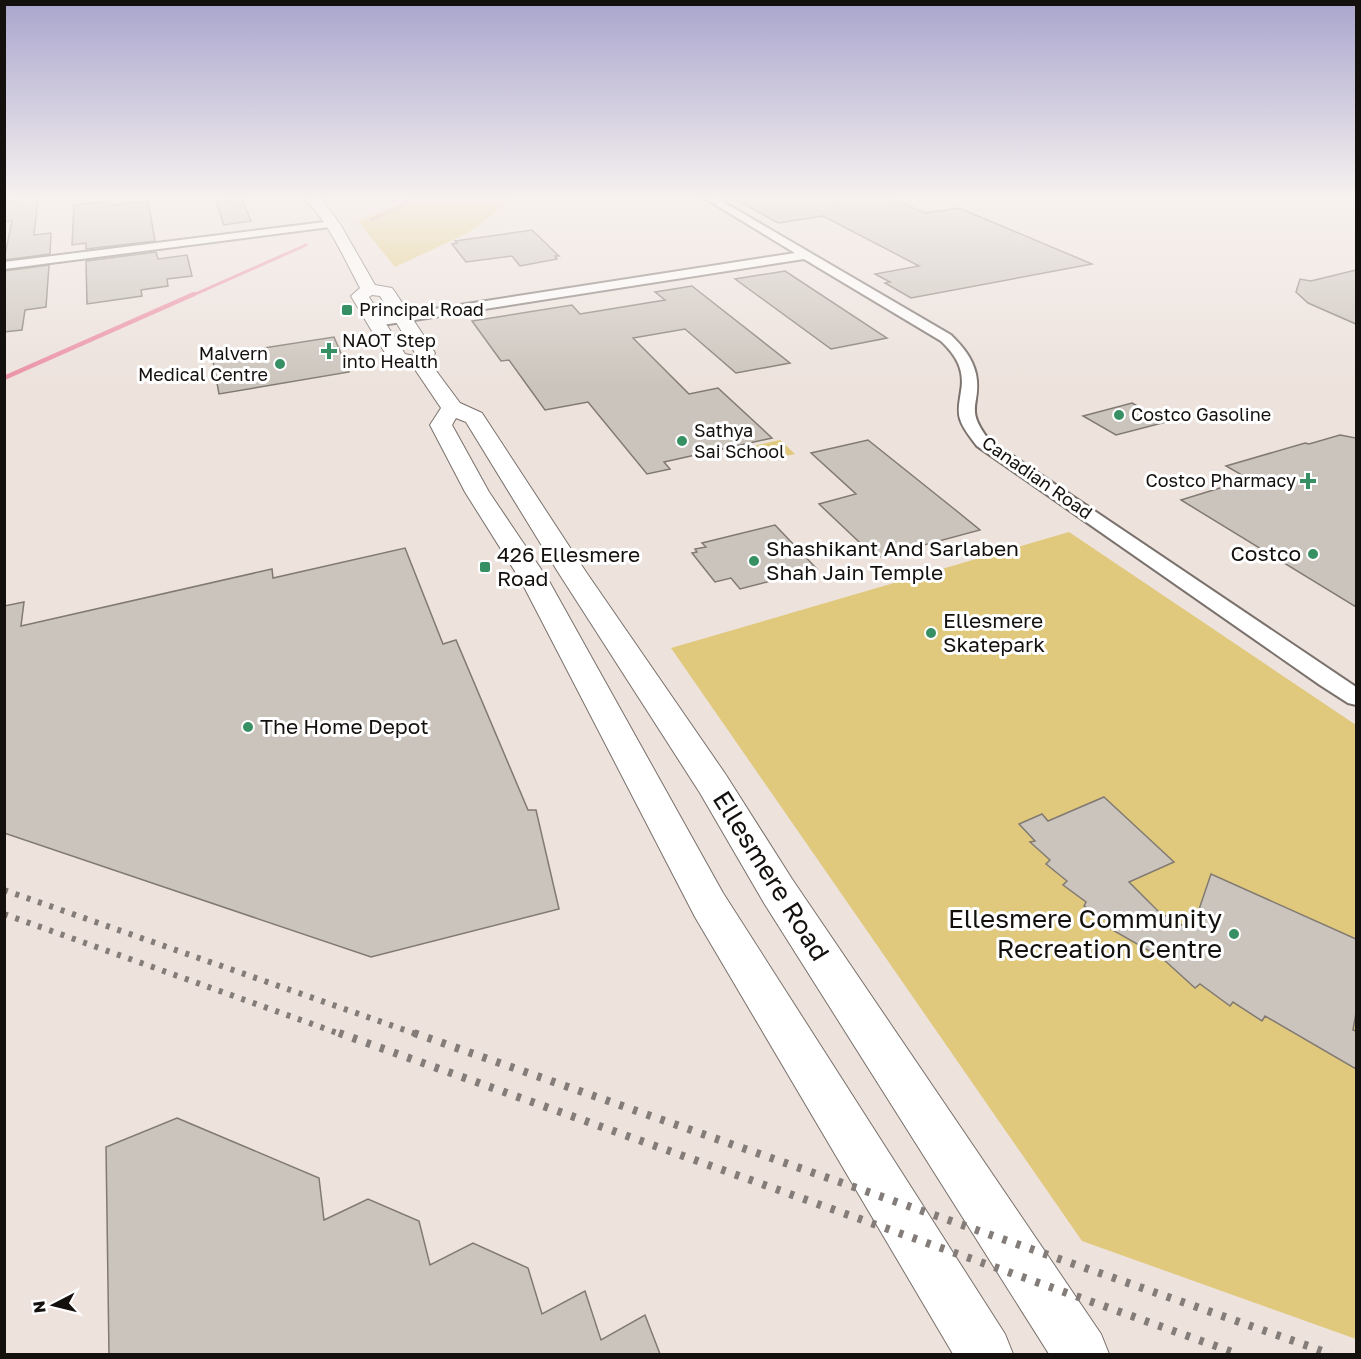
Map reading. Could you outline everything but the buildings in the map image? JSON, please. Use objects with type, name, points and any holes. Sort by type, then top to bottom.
[{"type":"main road","points":[[353,260],[369,289],[360,296],[398,358],[421,363]]},
{"type":"main road","name":"Ellesmere Road","points":[[369,289],[386,292],[425,353],[421,363],[452,408],[474,418],[1081,1354]]},
{"type":"main road","points":[[452,408],[441,425],[477,492],[535,581],[709,905],[985,1354]]},
{"type":"main road","points":[[535,581],[572,572]]},
{"type":"street","points":[[4,266],[48,260]]},
{"type":"street","points":[[376,322],[772,260]]},
{"type":"street","name":"Canadian Road","points":[[816,260],[939,333],[959,350],[967,366],[969,377],[966,417],[972,430],[983,443],[1356,697]]},
{"type":"shaded area","points":[[390,260],[409,260],[395,267]]},
{"type":"shaded area","points":[[780,440],[795,454],[763,461],[749,447]]},
{"type":"shaded area","points":[[1069,532],[1356,725],[1356,1339],[1082,1241],[671,648]]},
{"type":"waterway","points":[[191,296],[271,260]]},
{"type":"waterway","points":[[4,378],[194,294]]},
{"type":"railway","points":[[4,890],[419,1035]]},
{"type":"railway","points":[[4,914],[343,1035]]},
{"type":"railway","points":[[339,1033],[1238,1354]]},
{"type":"railway","points":[[414,1033],[1331,1354]]},
{"type":"place","name":"Principal Road","points":[[347,310]]},
{"type":"place","name":"NAOT Step into Health","points":[[329,351]]},
{"type":"place","name":"Malvern Medical Centre","points":[[280,364]]},
{"type":"place","name":"Costco Gasoline","points":[[1119,415]]},
{"type":"place","name":"Sathya Sai School","points":[[682,441]]},
{"type":"place","name":"Costco Pharmacy","points":[[1308,481]]},
{"type":"place","name":"Costco","points":[[1313,554]]},
{"type":"place","name":"Shashikant And Sarlaben Shah Jain Temple","points":[[754,561]]},
{"type":"place","name":"426 Ellesmere Road","points":[[485,567]]},
{"type":"place","name":"Ellesmere Skatepark","points":[[931,633]]},
{"type":"place","name":"The Home Depot","points":[[248,727]]},
{"type":"place","name":"Ellesmere Community Recreation Centre","points":[[1234,934]]}]
